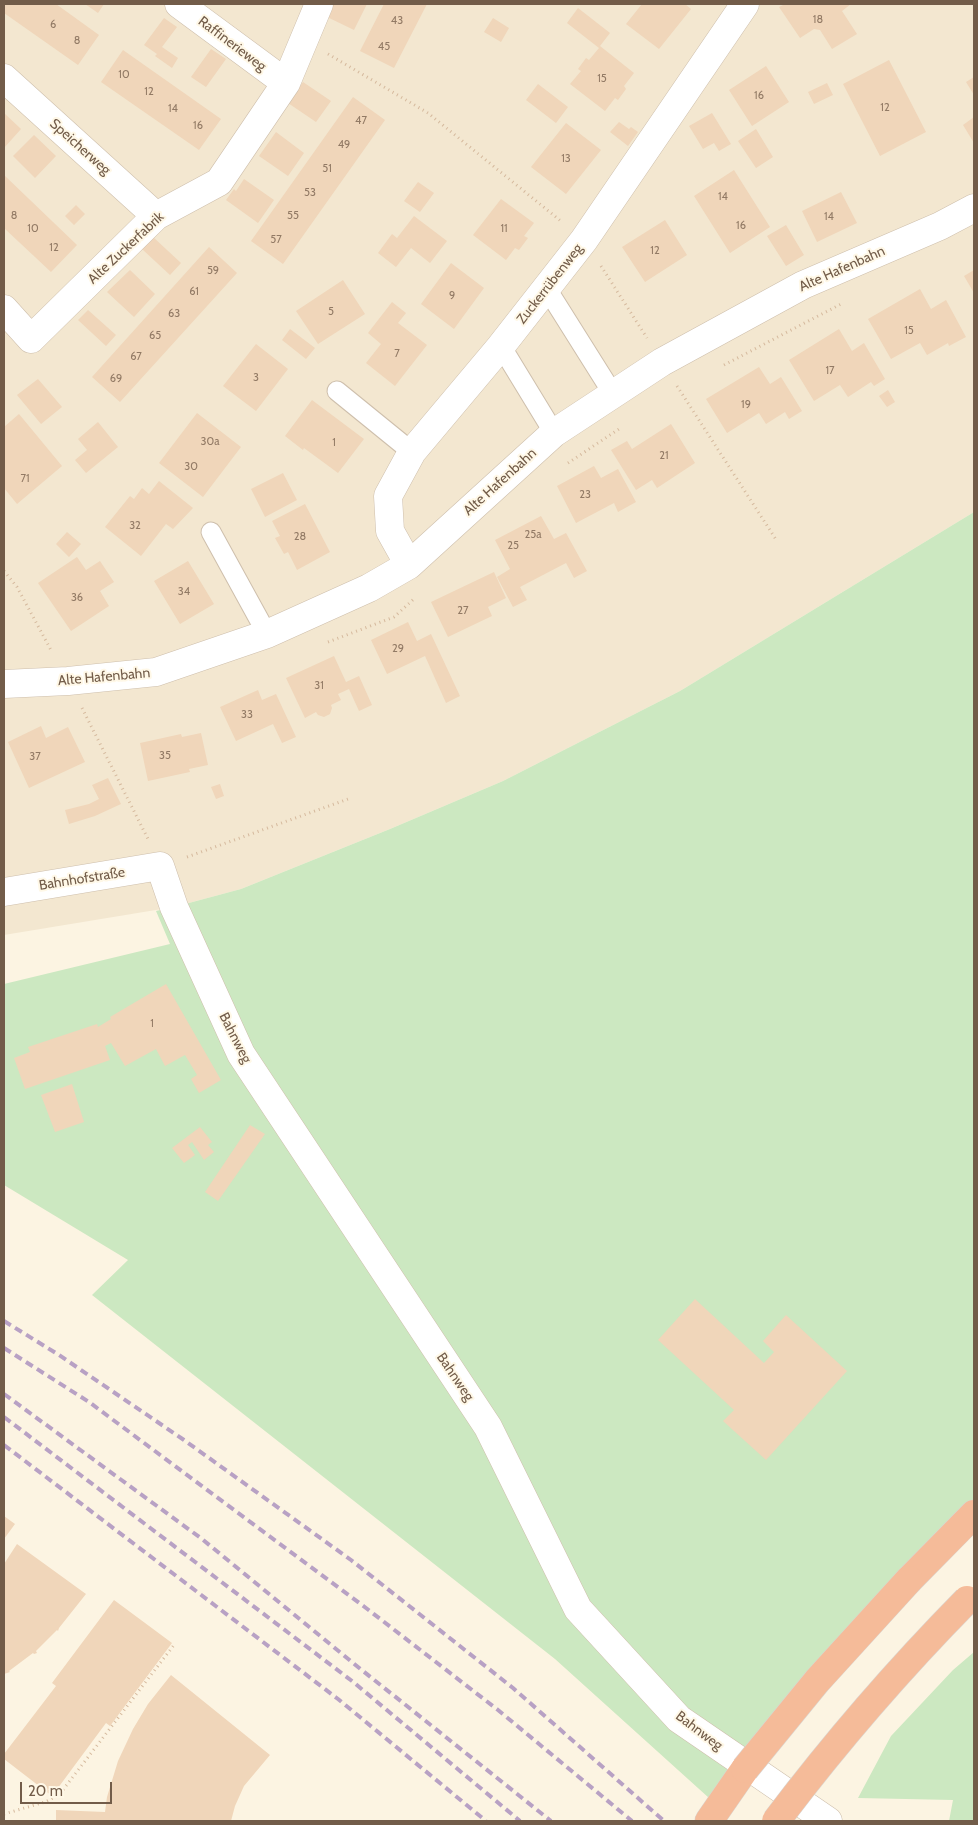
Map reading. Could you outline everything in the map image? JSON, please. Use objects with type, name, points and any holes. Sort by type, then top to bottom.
[{"type":"highway","points":[[709,1821],[745,1769],[817,1681],[909,1580],[974,1514]]},
{"type":"highway","points":[[776,1821],[869,1704],[918,1650],[972,1597]]},
{"type":"street","name":"Raffinerieweg","points":[[179,4],[286,83]]},
{"type":"street","name":"Alte Zuckerfabrik","points":[[4,309],[31,339],[156,216],[219,182],[286,83],[319,4]]},
{"type":"street","name":"Zuckerrübenweg","points":[[409,565],[390,531],[388,496],[412,452],[501,346],[584,240],[745,4]]},
{"type":"street","name":"Speicherweg","points":[[4,78],[156,216]]},
{"type":"street","name":"Alte Hafenbahn","points":[[4,684],[68,681],[156,672],[267,634],[370,588],[409,565],[554,433],[662,362],[803,285],[940,226],[974,208]]},
{"type":"street","name":"Bahnhofstraße","points":[[4,892],[160,866]]},
{"type":"street","name":"Bahnweg","points":[[160,866],[174,907],[241,1054],[488,1427],[578,1609],[679,1719],[828,1821]]},
{"type":"lane","points":[[547,289],[613,394]]},
{"type":"lane","points":[[501,346],[554,433]]},
{"type":"lane","points":[[337,391],[412,452]]},
{"type":"lane","points":[[211,532],[267,634]]},
{"type":"path","points":[[4,571],[17,587],[68,681],[160,866],[351,798]]},
{"type":"path","points":[[4,1814],[45,1802],[59,1795],[174,1645]]},
{"type":"shaded area","points":[[4,4],[974,4],[974,512],[680,691],[503,781],[241,889],[174,907],[4,935]]},
{"type":"green space","points":[[974,512],[974,1514],[719,1807],[555,1659],[92,1295],[128,1260],[4,1185],[4,984],[170,944],[156,911],[241,889],[503,781],[680,691]]},
{"type":"green space","points":[[974,1652],[974,1821],[949,1821],[953,1800],[858,1798],[891,1736],[953,1670]]},
{"type":"building","points":[[4,4],[56,4],[99,35],[78,65],[4,13]]},
{"type":"building","points":[[85,4],[104,4],[98,13]]},
{"type":"building","points":[[332,4],[367,4],[354,30],[325,16]]},
{"type":"building","points":[[384,4],[427,4],[394,68],[360,51]]},
{"type":"building","points":[[642,4],[685,4],[691,9],[659,49],[626,24]]},
{"type":"building","points":[[785,4],[851,4],[842,11],[857,34],[832,49],[820,30],[814,29],[800,38],[779,7]]},
{"type":"building","points":[[578,8],[610,33],[600,46],[634,73],[624,86],[626,89],[618,100],[615,98],[605,111],[570,84],[581,71],[578,69],[586,58],[589,60],[599,48],[567,23]]},
{"type":"building","points":[[164,18],[177,27],[162,47],[178,58],[172,68],[155,56],[157,54],[144,45]]},
{"type":"building","points":[[493,18],[509,28],[501,42],[484,32]]},
{"type":"building","points":[[211,49],[226,59],[206,87],[191,77]]},
{"type":"building","points":[[123,50],[221,119],[199,150],[101,82]]},
{"type":"building","points":[[889,60],[926,132],[880,156],[843,84]]},
{"type":"building","points":[[766,66],[789,102],[752,126],[729,90]]},
{"type":"building","points":[[974,77],[974,95],[966,82]]},
{"type":"building","points":[[303,82],[331,101],[316,122],[288,103]]},
{"type":"building","points":[[827,83],[833,95],[814,104],[808,92]]},
{"type":"building","points":[[538,84],[568,107],[556,123],[526,100]]},
{"type":"building","points":[[353,97],[385,120],[283,264],[251,241]]},
{"type":"building","points":[[4,113],[21,129],[4,148]]},
{"type":"building","points":[[712,113],[731,144],[719,151],[714,143],[703,149],[689,126]]},
{"type":"building","points":[[974,117],[974,143],[963,125]]},
{"type":"building","points":[[619,122],[629,129],[631,127],[638,132],[628,146],[610,132]]},
{"type":"building","points":[[566,123],[601,150],[566,194],[531,167]]},
{"type":"building","points":[[756,129],[773,157],[756,168],[738,141]]},
{"type":"building","points":[[276,132],[304,153],[288,176],[259,156]]},
{"type":"building","points":[[34,135],[56,156],[35,178],[13,156]]},
{"type":"building","points":[[734,170],[770,227],[730,253],[694,196]]},
{"type":"building","points":[[4,175],[77,245],[51,272],[4,228]]},
{"type":"building","points":[[244,179],[274,200],[258,223],[226,200],[234,189],[236,191]]},
{"type":"building","points":[[418,182],[434,193],[420,212],[404,201]]},
{"type":"building","points":[[841,192],[857,223],[817,242],[802,211]]},
{"type":"building","points":[[501,199],[534,223],[524,236],[528,238],[519,250],[515,248],[506,260],[473,235]]},
{"type":"building","points":[[76,205],[85,214],[74,225],[65,216]]},
{"type":"building","points":[[414,216],[447,241],[430,263],[411,248],[396,267],[378,253],[392,234],[397,238]]},
{"type":"building","points":[[665,220],[687,255],[645,282],[622,247]]},
{"type":"building","points":[[786,225],[804,255],[786,266],[767,236]]},
{"type":"building","points":[[153,237],[181,263],[170,275],[142,249]]},
{"type":"building","points":[[209,247],[237,273],[120,402],[92,377]]},
{"type":"building","points":[[451,263],[484,288],[454,329],[421,304]]},
{"type":"building","points":[[130,270],[155,294],[134,317],[107,292]]},
{"type":"building","points":[[974,270],[974,293],[964,276]]},
{"type":"building","points":[[343,280],[365,314],[318,344],[296,311]]},
{"type":"building","points":[[920,289],[931,309],[946,300],[966,337],[949,346],[948,343],[927,355],[920,343],[891,359],[868,319]]},
{"type":"building","points":[[392,302],[406,313],[398,323],[427,345],[395,386],[366,363],[381,344],[368,333]]},
{"type":"building","points":[[88,310],[116,335],[106,346],[78,320]]},
{"type":"building","points":[[290,329],[315,348],[306,359],[282,340]]},
{"type":"building","points":[[839,329],[852,351],[864,343],[885,379],[874,386],[871,382],[848,397],[840,385],[814,401],[789,360]]},
{"type":"building","points":[[256,344],[288,369],[256,411],[223,386]]},
{"type":"building","points":[[759,367],[770,384],[781,377],[802,411],[789,419],[785,412],[766,424],[759,413],[727,433],[706,399]]},
{"type":"building","points":[[38,379],[62,407],[41,424],[17,395]]},
{"type":"building","points":[[888,390],[895,402],[887,407],[879,396]]},
{"type":"building","points":[[312,400],[364,439],[338,473],[285,436]]},
{"type":"building","points":[[197,413],[241,447],[203,497],[159,463]]},
{"type":"building","points":[[19,414],[62,466],[17,504],[4,488],[4,427]]},
{"type":"building","points":[[98,422],[118,447],[86,473],[75,460],[87,450],[78,439]]},
{"type":"building","points":[[671,424],[695,463],[657,488],[652,480],[636,490],[611,450],[627,441],[632,449]]},
{"type":"building","points":[[594,466],[601,478],[618,469],[636,502],[618,512],[614,503],[576,523],[557,486]]},
{"type":"building","points":[[283,473],[297,500],[265,517],[251,489]]},
{"type":"building","points":[[159,481],[193,508],[173,529],[166,524],[141,556],[105,527],[130,496],[134,499],[142,488],[149,494]]},
{"type":"building","points":[[305,504],[330,552],[297,570],[288,552],[284,554],[275,538],[280,536],[272,521]]},
{"type":"building","points":[[541,516],[554,539],[566,533],[587,571],[574,578],[566,563],[520,587],[527,600],[513,607],[497,577],[510,569],[495,540]]},
{"type":"building","points":[[67,532],[81,544],[69,557],[56,544]]},
{"type":"building","points":[[77,557],[86,570],[100,561],[114,582],[100,591],[109,606],[71,631],[38,583]]},
{"type":"building","points":[[188,561],[214,604],[180,624],[154,581]]},
{"type":"building","points":[[494,572],[506,598],[488,607],[492,616],[448,637],[431,602]]},
{"type":"building","points":[[408,622],[417,641],[431,634],[460,696],[446,703],[425,656],[387,674],[371,640]]},
{"type":"building","points":[[334,656],[346,682],[359,676],[372,705],[359,711],[349,689],[338,694],[341,700],[331,705],[330,714],[324,717],[316,712],[305,718],[286,678]]},
{"type":"building","points":[[258,690],[262,700],[276,694],[296,737],[282,743],[273,724],[236,741],[220,707]]},
{"type":"building","points":[[41,726],[46,738],[68,727],[85,762],[29,788],[8,742]]},
{"type":"building","points":[[201,733],[208,765],[189,769],[190,772],[148,781],[140,743],[181,734],[182,737]]},
{"type":"building","points":[[108,778],[121,804],[95,816],[69,824],[65,810],[89,804],[99,799],[92,785]]},
{"type":"building","points":[[220,784],[224,796],[216,799],[211,787]]},
{"type":"building","points":[[166,984],[221,1080],[199,1093],[191,1079],[197,1075],[185,1055],[165,1066],[156,1049],[125,1066],[111,1043],[105,1046],[110,1060],[25,1089],[14,1058],[30,1052],[28,1047],[97,1024],[98,1027],[111,1019],[110,1017]]},
{"type":"building","points":[[72,1084],[84,1122],[55,1132],[41,1095]]},
{"type":"building","points":[[250,1125],[265,1134],[218,1201],[205,1192]]},
{"type":"building","points":[[200,1127],[212,1142],[208,1145],[214,1152],[204,1160],[192,1142],[188,1145],[195,1155],[184,1163],[172,1148]]},
{"type":"building","points":[[695,1299],[764,1363],[774,1352],[763,1341],[786,1315],[847,1371],[766,1460],[723,1421],[734,1410],[658,1340]]},
{"type":"building","points":[[4,1516],[15,1524],[4,1539]]},
{"type":"building","points":[[17,1544],[86,1594],[58,1631],[36,1651],[37,1653],[33,1653],[10,1672],[4,1674],[4,1564]]},
{"type":"building","points":[[114,1600],[172,1643],[110,1726],[106,1723],[52,1796],[4,1759],[4,1754],[56,1686],[52,1683]]},
{"type":"building","points":[[171,1675],[270,1755],[244,1786],[231,1821],[56,1821],[56,1810],[105,1812],[107,1797],[118,1761],[133,1729],[148,1704]]},
{"type":"railway","points":[[4,1321],[59,1355],[184,1440],[351,1560],[513,1688],[664,1821]]},
{"type":"railway","points":[[4,1348],[89,1402],[366,1608],[498,1710],[632,1821]]},
{"type":"railway","points":[[4,1394],[202,1539],[358,1667],[551,1821]]},
{"type":"railway","points":[[4,1417],[352,1681],[520,1821]]},
{"type":"railway","points":[[4,1445],[338,1699],[486,1821]]}]
